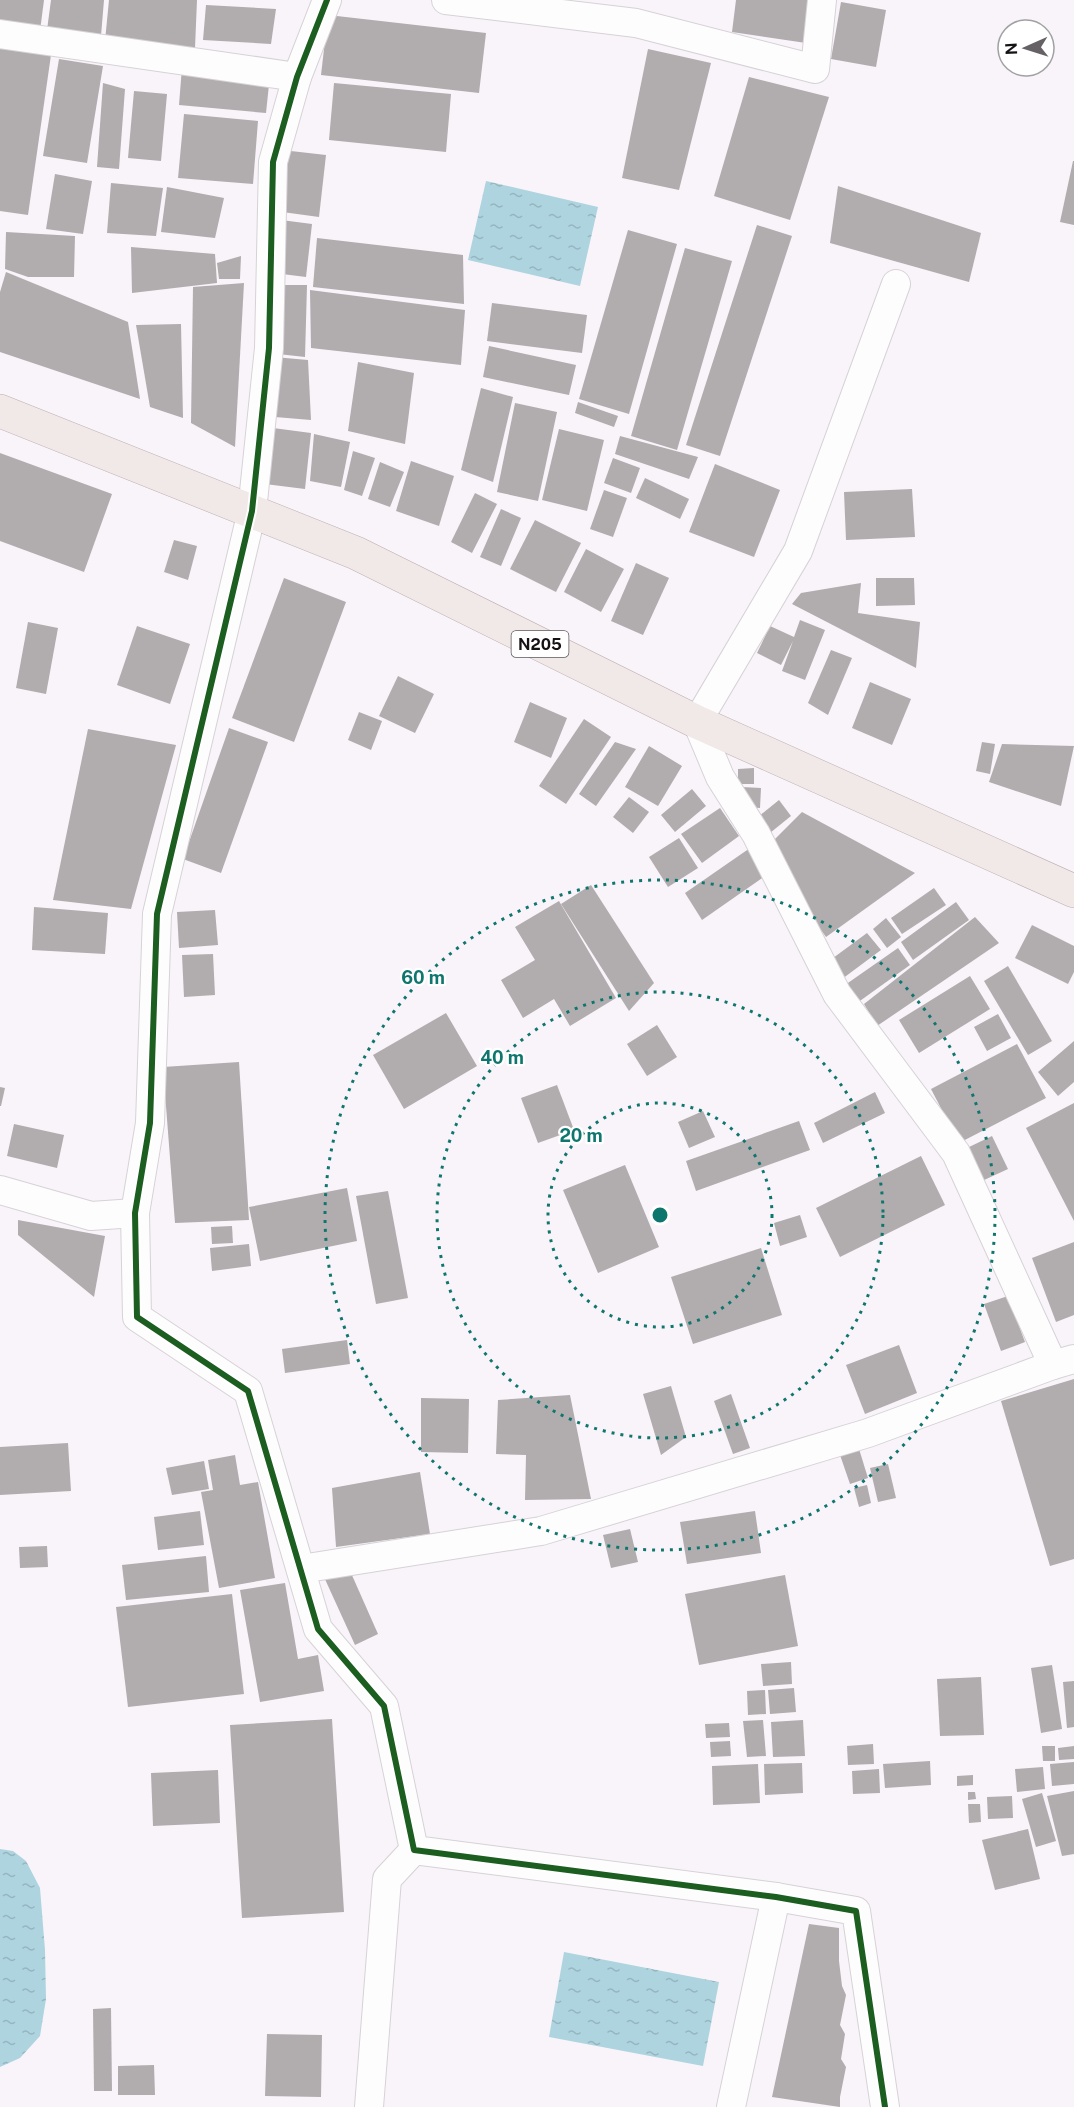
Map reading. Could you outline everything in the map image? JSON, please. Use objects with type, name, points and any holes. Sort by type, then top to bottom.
[{"type":"highway","name":"N205","points":[[0,411],[356,553],[697,722],[1074,891]]},
{"type":"street","points":[[327,0],[297,77],[273,162],[269,348],[252,511],[157,914],[150,1123],[135,1213],[137,1317],[248,1391],[318,1629],[384,1706],[414,1850]]},
{"type":"street","points":[[446,0],[636,23],[815,69],[822,0]]},
{"type":"street","points":[[0,34],[297,77]]},
{"type":"street","points":[[301,1569],[541,1531],[868,1433],[1064,1362],[956,1153],[837,994],[756,834],[720,777],[697,722],[798,551],[896,284]]},
{"type":"street","points":[[0,1190],[91,1216],[135,1213]]},
{"type":"street","points":[[414,1850],[776,1897],[856,1911],[885,2107]]},
{"type":"street","points":[[369,2107],[387,1879],[414,1850]]},
{"type":"street","points":[[731,2107],[776,1897]]},
{"type":"water","points":[[486,181],[598,207],[580,286],[468,260]]},
{"type":"water","points":[[0,1849],[13,1851],[26,1861],[40,1888],[46,1999],[40,2036],[20,2058],[0,2067]]},
{"type":"water","points":[[564,1952],[719,1982],[703,2066],[549,2037]]},
{"type":"building","points":[[0,0],[44,0],[40,31],[0,25]]},
{"type":"building","points":[[51,0],[104,0],[101,36],[47,30]]},
{"type":"building","points":[[109,0],[197,0],[195,48],[105,41]]},
{"type":"building","points":[[736,0],[814,0],[806,43],[732,32]]},
{"type":"building","points":[[841,2],[886,10],[876,67],[831,59]]},
{"type":"building","points":[[206,5],[276,9],[271,44],[203,40]]},
{"type":"building","points":[[328,15],[486,33],[479,93],[321,75]]},
{"type":"building","points":[[0,47],[51,55],[28,215],[0,211]]},
{"type":"building","points":[[648,49],[711,63],[679,190],[622,178]]},
{"type":"building","points":[[59,59],[103,66],[87,163],[43,156]]},
{"type":"building","points":[[182,67],[270,75],[266,113],[179,105]]},
{"type":"building","points":[[749,77],[829,97],[790,220],[714,196]]},
{"type":"building","points":[[103,83],[125,89],[119,169],[97,167]]},
{"type":"building","points":[[334,83],[451,94],[446,152],[329,140]]},
{"type":"building","points":[[134,91],[167,94],[161,161],[128,158]]},
{"type":"building","points":[[184,114],[258,121],[253,184],[178,178]]},
{"type":"building","points":[[282,150],[326,155],[319,217],[275,211]]},
{"type":"building","points":[[1074,161],[1074,225],[1060,222]]},
{"type":"building","points":[[55,174],[92,181],[83,234],[46,229]]},
{"type":"building","points":[[111,183],[163,188],[156,236],[107,233]]},
{"type":"building","points":[[838,186],[981,233],[969,282],[830,243]]},
{"type":"building","points":[[167,187],[224,198],[215,238],[161,232]]},
{"type":"building","points":[[281,220],[312,224],[306,277],[274,273]]},
{"type":"building","points":[[757,225],[792,236],[720,456],[686,445]]},
{"type":"building","points":[[628,230],[677,244],[629,414],[579,399]]},
{"type":"building","points":[[6,232],[75,236],[74,277],[28,277],[5,269]]},
{"type":"building","points":[[317,238],[463,255],[464,304],[313,287]]},
{"type":"building","points":[[131,247],[215,254],[217,283],[132,293]]},
{"type":"building","points":[[685,248],[732,261],[677,450],[631,436]]},
{"type":"building","points":[[241,256],[240,279],[219,279],[217,263]]},
{"type":"building","points":[[6,272],[128,322],[140,399],[0,352],[0,292]]},
{"type":"building","points":[[244,283],[235,447],[191,423],[193,287]]},
{"type":"building","points":[[277,285],[307,285],[305,357],[278,354]]},
{"type":"building","points":[[310,290],[465,310],[461,365],[311,348]]},
{"type":"building","points":[[492,303],[587,315],[582,353],[487,341]]},
{"type":"building","points":[[181,324],[183,418],[150,407],[136,325]]},
{"type":"building","points":[[489,346],[576,365],[569,395],[483,377]]},
{"type":"building","points":[[274,357],[308,360],[311,420],[275,417]]},
{"type":"building","points":[[358,362],[414,373],[405,444],[348,431]]},
{"type":"building","points":[[481,388],[513,397],[493,482],[461,470]]},
{"type":"building","points":[[578,402],[618,416],[614,427],[575,413]]},
{"type":"building","points":[[515,403],[557,412],[538,501],[497,492]]},
{"type":"building","points":[[273,428],[311,433],[305,489],[265,484]]},
{"type":"building","points":[[559,429],[604,440],[587,511],[542,500]]},
{"type":"building","points":[[314,434],[350,442],[341,487],[310,481]]},
{"type":"building","points":[[620,436],[698,457],[689,479],[615,454]]},
{"type":"building","points":[[353,451],[375,458],[362,496],[344,490]]},
{"type":"building","points":[[0,453],[112,494],[84,572],[0,541]]},
{"type":"building","points":[[613,458],[640,468],[631,493],[604,483]]},
{"type":"building","points":[[411,461],[454,476],[439,526],[396,511]]},
{"type":"building","points":[[380,462],[404,472],[390,507],[368,499]]},
{"type":"building","points":[[715,464],[780,490],[754,557],[689,532]]},
{"type":"building","points":[[645,478],[689,499],[680,519],[636,498]]},
{"type":"building","points":[[912,489],[915,537],[846,540],[844,492]]},
{"type":"building","points":[[604,490],[627,498],[613,537],[590,529]]},
{"type":"building","points":[[475,493],[497,504],[472,553],[451,542]]},
{"type":"building","points":[[501,509],[521,518],[501,566],[480,557]]},
{"type":"building","points":[[535,520],[581,543],[556,592],[510,569]]},
{"type":"building","points":[[174,540],[197,546],[188,580],[164,572]]},
{"type":"building","points":[[586,549],[624,569],[601,612],[564,592]]},
{"type":"building","points":[[636,563],[669,578],[643,635],[611,621]]},
{"type":"building","points":[[284,578],[346,602],[294,742],[232,718]]},
{"type":"building","points":[[876,578],[914,578],[915,605],[876,606]]},
{"type":"building","points":[[861,583],[858,613],[920,622],[916,668],[792,604],[801,593]]},
{"type":"building","points":[[800,620],[825,630],[805,680],[782,671],[793,641],[781,665],[757,653],[770,626],[794,637]]},
{"type":"building","points":[[28,622],[58,628],[46,694],[16,688]]},
{"type":"building","points":[[137,626],[190,644],[170,704],[117,685]]},
{"type":"building","points":[[831,650],[852,658],[828,715],[808,703]]},
{"type":"building","points":[[398,676],[434,694],[415,733],[379,716]]},
{"type":"building","points":[[870,682],[911,699],[892,745],[852,728]]},
{"type":"building","points":[[530,702],[567,718],[551,758],[514,742]]},
{"type":"building","points":[[359,712],[382,721],[371,750],[348,740]]},
{"type":"building","points":[[584,719],[611,737],[566,804],[539,786]]},
{"type":"building","points":[[229,728],[268,742],[221,873],[183,859]]},
{"type":"building","points":[[88,729],[176,745],[131,909],[53,900]]},
{"type":"building","points":[[615,742],[636,749],[596,806],[579,794]]},
{"type":"building","points":[[982,742],[995,744],[990,774],[976,771]]},
{"type":"building","points":[[1002,744],[1074,746],[1061,806],[989,782]]},
{"type":"building","points":[[649,746],[682,766],[658,806],[625,787]]},
{"type":"building","points":[[754,768],[754,784],[738,784],[738,769]]},
{"type":"building","points":[[742,787],[761,788],[760,808],[741,807]]},
{"type":"building","points":[[692,789],[706,806],[675,832],[661,815]]},
{"type":"building","points":[[629,797],[649,812],[633,833],[613,817]]},
{"type":"building","points":[[779,800],[791,816],[765,837],[753,821]]},
{"type":"building","points":[[720,808],[739,836],[702,863],[681,834]]},
{"type":"building","points":[[802,812],[915,873],[826,937],[764,850]]},
{"type":"building","points":[[679,838],[698,868],[668,887],[649,857]]},
{"type":"building","points":[[750,848],[768,874],[702,920],[685,893]]},
{"type":"building","points":[[591,885],[654,983],[629,1011],[561,904]]},
{"type":"building","points":[[934,888],[946,905],[902,934],[891,918]]},
{"type":"building","points":[[559,901],[616,998],[570,1026],[554,999],[523,1018],[501,980],[535,960],[515,927]]},
{"type":"building","points":[[956,902],[969,920],[913,960],[901,942]]},
{"type":"building","points":[[34,907],[108,913],[105,954],[32,950]]},
{"type":"building","points":[[215,910],[218,945],[179,948],[177,912]]},
{"type":"building","points":[[975,917],[999,943],[877,1026],[864,1004]]},
{"type":"building","points":[[886,918],[901,937],[887,948],[873,929]]},
{"type":"building","points":[[1032,925],[1074,946],[1074,972],[1068,984],[1015,958]]},
{"type":"building","points":[[867,933],[881,950],[842,979],[829,961]]},
{"type":"building","points":[[898,948],[910,965],[857,1003],[845,985]]},
{"type":"building","points":[[213,954],[215,995],[184,997],[182,955]]},
{"type":"building","points":[[1008,966],[1052,1041],[1028,1055],[984,981]]},
{"type":"building","points":[[970,976],[990,1009],[919,1053],[899,1020]]},
{"type":"building","points":[[446,1013],[477,1066],[404,1109],[373,1055]]},
{"type":"building","points":[[998,1014],[1011,1038],[987,1051],[974,1027]]},
{"type":"building","points":[[657,1025],[677,1057],[647,1076],[627,1044]]},
{"type":"building","points":[[1074,1041],[1074,1082],[1058,1096],[1038,1072]]},
{"type":"building","points":[[1017,1044],[1046,1098],[959,1143],[931,1089]]},
{"type":"building","points":[[239,1062],[249,1220],[175,1223],[163,1067]]},
{"type":"building","points":[[557,1085],[574,1130],[538,1143],[521,1098]]},
{"type":"building","points":[[0,1087],[5,1088],[1,1106],[0,1106]]},
{"type":"building","points":[[875,1092],[885,1113],[823,1143],[814,1123]]},
{"type":"building","points":[[1074,1103],[1074,1221],[1026,1128]]},
{"type":"building","points":[[703,1111],[715,1137],[689,1148],[678,1122]]},
{"type":"building","points":[[799,1121],[810,1150],[696,1191],[686,1161]]},
{"type":"building","points":[[14,1124],[64,1135],[57,1168],[7,1156]]},
{"type":"building","points":[[992,1136],[1008,1169],[982,1181],[967,1148]]},
{"type":"building","points":[[921,1156],[945,1205],[840,1257],[816,1208]]},
{"type":"building","points":[[625,1165],[659,1247],[598,1273],[563,1190]]},
{"type":"building","points":[[347,1188],[357,1241],[260,1261],[249,1207]]},
{"type":"building","points":[[388,1191],[408,1298],[376,1304],[356,1196]]},
{"type":"building","points":[[800,1215],[807,1237],[780,1246],[774,1223]]},
{"type":"building","points":[[18,1220],[105,1236],[94,1297],[18,1235]]},
{"type":"building","points":[[232,1226],[233,1243],[212,1244],[211,1227]]},
{"type":"building","points":[[1074,1242],[1074,1315],[1056,1322],[1032,1258]]},
{"type":"building","points":[[249,1244],[251,1266],[212,1271],[210,1248]]},
{"type":"building","points":[[761,1248],[782,1315],[693,1344],[671,1277]]},
{"type":"building","points":[[1008,1296],[1025,1342],[1001,1351],[984,1304]]},
{"type":"building","points":[[347,1340],[350,1364],[285,1373],[282,1349]]},
{"type":"building","points":[[899,1345],[917,1393],[865,1414],[846,1365]]},
{"type":"building","points":[[1074,1379],[1074,1559],[1050,1566],[1001,1401]]},
{"type":"building","points":[[671,1386],[686,1437],[661,1455],[643,1394]]},
{"type":"building","points":[[731,1394],[750,1448],[733,1454],[714,1401]]},
{"type":"building","points":[[570,1395],[591,1499],[525,1500],[526,1455],[496,1454],[498,1400]]},
{"type":"building","points":[[421,1398],[469,1399],[468,1453],[421,1452]]},
{"type":"building","points":[[68,1443],[71,1491],[0,1495],[0,1447]]},
{"type":"building","points":[[859,1449],[868,1478],[850,1484],[840,1455]]},
{"type":"building","points":[[235,1455],[240,1485],[258,1482],[275,1578],[219,1588],[201,1492],[213,1490],[208,1460]]},
{"type":"building","points":[[204,1461],[209,1489],[172,1495],[166,1468]]},
{"type":"building","points":[[888,1464],[896,1498],[878,1502],[870,1468]]},
{"type":"building","points":[[420,1472],[430,1534],[336,1547],[332,1488]]},
{"type":"building","points":[[867,1485],[871,1503],[859,1507],[854,1488]]},
{"type":"building","points":[[200,1511],[204,1545],[158,1550],[154,1517]]},
{"type":"building","points":[[755,1511],[761,1553],[687,1564],[680,1522]]},
{"type":"building","points":[[630,1529],[638,1562],[611,1568],[603,1535]]},
{"type":"building","points":[[47,1546],[48,1567],[20,1568],[19,1547]]},
{"type":"building","points":[[206,1556],[209,1592],[126,1600],[122,1565]]},
{"type":"building","points":[[351,1573],[378,1634],[355,1645],[324,1577]]},
{"type":"building","points":[[785,1575],[798,1646],[699,1665],[685,1594]]},
{"type":"building","points":[[285,1583],[298,1659],[318,1655],[324,1691],[260,1702],[240,1590]]},
{"type":"building","points":[[232,1594],[244,1694],[128,1707],[116,1607]]},
{"type":"building","points":[[791,1662],[792,1684],[763,1686],[761,1664]]},
{"type":"building","points":[[1052,1665],[1062,1729],[1041,1733],[1031,1668]]},
{"type":"building","points":[[981,1677],[984,1735],[940,1736],[937,1679]]},
{"type":"building","points":[[1074,1681],[1074,1727],[1067,1728],[1063,1682]]},
{"type":"building","points":[[794,1688],[796,1712],[770,1714],[768,1690]]},
{"type":"building","points":[[765,1690],[766,1714],[748,1715],[747,1691]]},
{"type":"building","points":[[332,1719],[344,1912],[242,1918],[230,1725]]},
{"type":"building","points":[[763,1720],[766,1756],[747,1757],[743,1721]]},
{"type":"building","points":[[803,1720],[805,1756],[773,1757],[771,1722]]},
{"type":"building","points":[[729,1723],[730,1737],[706,1738],[705,1724]]},
{"type":"building","points":[[730,1741],[731,1756],[711,1757],[710,1742]]},
{"type":"building","points":[[873,1744],[874,1764],[848,1765],[847,1746]]},
{"type":"building","points":[[1042,1746],[1055,1746],[1055,1761],[1043,1761]]},
{"type":"building","points":[[1074,1746],[1074,1759],[1059,1760],[1058,1748]]},
{"type":"building","points":[[930,1761],[931,1785],[885,1788],[883,1764]]},
{"type":"building","points":[[1074,1762],[1074,1784],[1052,1786],[1050,1764]]},
{"type":"building","points":[[802,1763],[803,1793],[765,1795],[764,1764]]},
{"type":"building","points":[[758,1764],[760,1803],[713,1805],[712,1766]]},
{"type":"building","points":[[1043,1767],[1045,1789],[1017,1792],[1015,1769]]},
{"type":"building","points":[[879,1769],[880,1793],[853,1794],[852,1771]]},
{"type":"building","points":[[218,1770],[220,1823],[153,1826],[151,1773]]},
{"type":"building","points":[[973,1775],[973,1785],[957,1786],[957,1776]]},
{"type":"building","points":[[1074,1791],[1074,1854],[1062,1856],[1047,1796]]},
{"type":"building","points":[[968,1792],[975,1792],[976,1799],[968,1800]]},
{"type":"building","points":[[1042,1793],[1056,1841],[1036,1847],[1022,1799]]},
{"type":"building","points":[[1012,1796],[1013,1818],[988,1819],[987,1797]]},
{"type":"building","points":[[968,1804],[980,1804],[981,1822],[969,1823]]},
{"type":"building","points":[[1028,1829],[1040,1879],[995,1890],[982,1840]]},
{"type":"building","points":[[809,1924],[839,1928],[839,1961],[842,1986],[846,1995],[840,2025],[845,2034],[841,2059],[846,2067],[840,2107],[772,2097]]},
{"type":"building","points":[[111,2008],[112,2091],[94,2091],[93,2009]]},
{"type":"building","points":[[267,2034],[322,2035],[321,2097],[265,2096]]},
{"type":"building","points":[[154,2065],[155,2095],[118,2095],[118,2066]]},
{"type":"cycle path","points":[[327,0],[297,77],[273,162],[269,348],[252,511],[157,914],[150,1123],[135,1213],[137,1317],[248,1391],[318,1629],[384,1706],[414,1850],[776,1897],[856,1911],[885,2107]]}]
